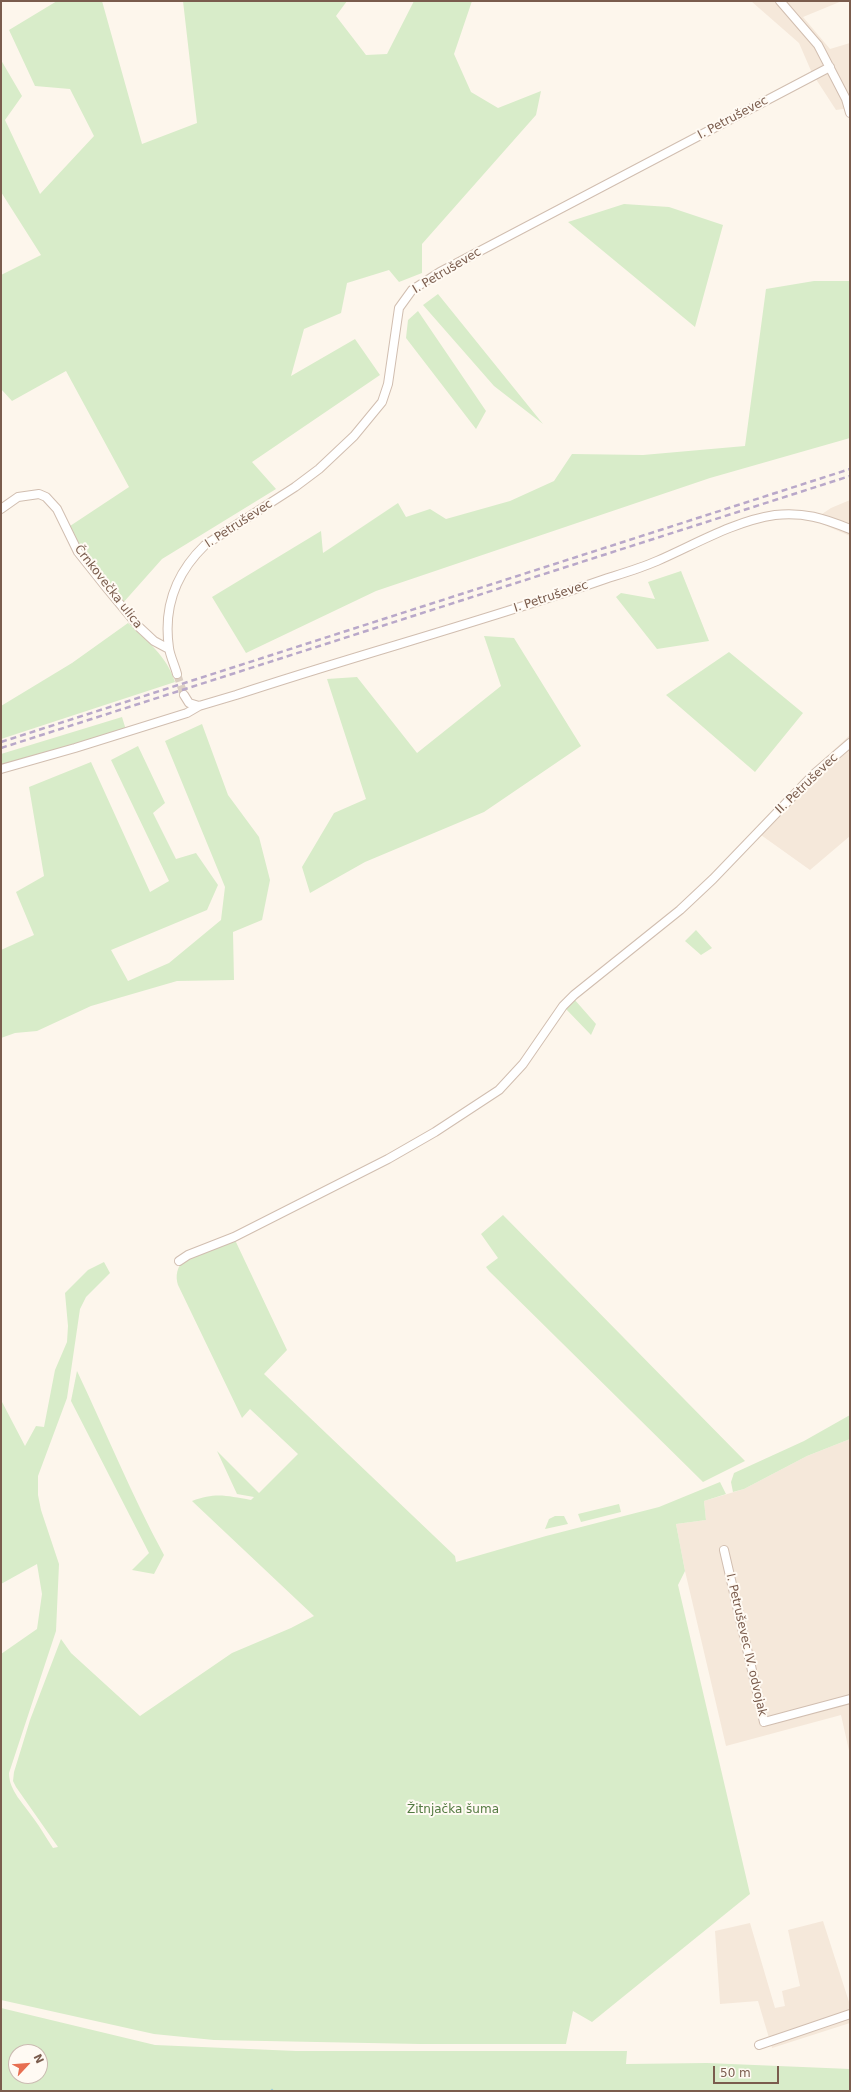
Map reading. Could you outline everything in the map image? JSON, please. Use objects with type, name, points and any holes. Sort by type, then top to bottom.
[{"type":"street","points":[[780,1],[818,45],[846,99],[850,113]]},
{"type":"street","name":"I. Petruševec","points":[[177,674],[169,648],[167,619],[170,597],[177,580],[193,557],[205,545],[295,487],[319,469],[354,436],[382,402],[388,384],[399,308],[412,290],[440,272],[830,67]]},
{"type":"street","name":"Črnkovečka ulica","points":[[1,509],[18,497],[39,494],[46,497],[57,510],[78,552],[138,627],[154,641],[169,648]]},
{"type":"street","name":"I. Petruševec","points":[[1,769],[75,748],[195,710],[199,706],[556,596],[654,562],[716,535],[758,519],[779,515],[805,514],[820,517],[850,528]]},
{"type":"street","points":[[184,695],[189,703],[199,706]]},
{"type":"street","name":"II. Petruševec","points":[[179,1261],[188,1255],[245,1232],[388,1159],[435,1132],[499,1090],[523,1064],[563,1006],[574,995],[680,910],[713,879],[814,774],[850,743]]},
{"type":"street","name":"I. Petruševec IV. odvojak","points":[[724,1550],[764,1722],[850,1699]]},
{"type":"street","points":[[759,2045],[850,2014]]},
{"type":"shaded area","points":[[751,1],[842,1],[803,17],[830,49],[850,43],[850,108],[836,110],[812,73],[799,43]]},
{"type":"shaded area","points":[[850,500],[850,536],[813,520],[831,508]]},
{"type":"shaded area","points":[[850,735],[850,836],[810,870],[754,830],[812,770]]},
{"type":"shaded area","points":[[850,1439],[850,1755],[841,1715],[726,1746],[685,1571],[676,1524],[706,1520],[704,1501],[744,1489],[807,1456]]},
{"type":"shaded area","points":[[823,1921],[850,2005],[850,2023],[772,2048],[758,2001],[720,2004],[715,1931],[750,1923],[775,2008],[785,2006],[782,1991],[800,1986],[788,1930]]},
{"type":"green space","points":[[57,1],[102,1],[142,144],[197,123],[183,1],[347,1],[336,16],[366,55],[387,54],[414,1],[472,1],[454,54],[471,92],[498,108],[541,91],[536,115],[422,244],[422,273],[399,282],[389,270],[347,283],[341,313],[304,329],[291,376],[355,339],[380,375],[252,462],[276,489],[162,559],[122,604],[67,528],[129,487],[66,371],[12,401],[1,389],[1,275],[41,255],[1,192],[1,60],[22,96],[5,120],[40,194],[94,136],[70,89],[35,86],[9,30]]},
{"type":"green space","points":[[624,204],[669,207],[723,225],[695,327],[568,222]]},
{"type":"green space","points":[[814,281],[850,281],[850,438],[710,478],[376,591],[246,653],[212,597],[321,531],[323,553],[398,503],[406,517],[430,509],[446,519],[510,501],[554,481],[572,454],[643,455],[745,446],[766,289]]},
{"type":"green space","points":[[438,294],[543,424],[494,386],[423,305]]},
{"type":"green space","points":[[418,311],[486,411],[476,429],[406,338],[408,320]]},
{"type":"green space","points":[[681,571],[709,641],[657,649],[616,597],[621,593],[655,599],[648,582]]},
{"type":"green space","points":[[128,623],[162,657],[167,664],[175,682],[1,739],[1,706],[72,663]]},
{"type":"green space","points":[[484,636],[514,638],[581,746],[484,812],[365,862],[310,893],[302,867],[334,813],[366,799],[327,679],[357,677],[417,753],[501,686]]},
{"type":"green space","points":[[729,652],[803,713],[755,772],[666,695]]},
{"type":"green space","points":[[122,717],[126,730],[1,767],[1,754]]},
{"type":"green space","points":[[202,724],[228,795],[259,837],[270,880],[262,920],[233,932],[234,980],[177,981],[91,1006],[37,1031],[15,1033],[1,1038],[1,950],[34,935],[16,892],[44,876],[29,787],[91,762],[150,892],[169,881],[111,760],[138,746],[165,803],[153,813],[176,859],[196,853],[218,885],[207,910],[111,950],[128,981],[169,963],[221,920],[225,887],[165,741]]},
{"type":"green space","points":[[696,930],[712,948],[701,955],[685,941]]},
{"type":"green space","points":[[574,999],[596,1024],[591,1035],[565,1008]]},
{"type":"green space","points":[[503,1215],[745,1461],[703,1482],[489,1271],[486,1267],[498,1258],[481,1234]]},
{"type":"green space","name":"Žitnjačka šuma","points":[[235,1240],[287,1350],[264,1374],[455,1556],[456,1562],[546,1536],[659,1507],[720,1482],[726,1494],[704,1501],[706,1520],[676,1524],[685,1571],[678,1585],[750,1894],[592,2022],[573,2011],[566,2044],[420,2044],[214,2040],[154,2034],[1,2000],[1,1654],[37,1629],[42,1594],[37,1564],[1,1584],[1,1400],[25,1446],[36,1426],[44,1427],[55,1370],[67,1342],[68,1326],[65,1293],[88,1270],[104,1262],[110,1273],[86,1297],[80,1309],[67,1398],[38,1476],[38,1495],[41,1510],[59,1564],[56,1631],[9,1773],[14,1792],[37,1822],[53,1848],[58,1847],[13,1781],[14,1772],[30,1720],[61,1639],[71,1653],[140,1716],[232,1653],[291,1628],[314,1616],[192,1501],[208,1496],[228,1496],[251,1500],[254,1497],[237,1494],[217,1451],[259,1493],[298,1454],[250,1409],[242,1418],[178,1285],[177,1272],[184,1260]]},
{"type":"green space","points":[[77,1371],[130,1487],[164,1555],[154,1574],[132,1570],[149,1553],[71,1401]]},
{"type":"green space","points":[[850,1415],[850,1439],[807,1456],[744,1489],[733,1492],[731,1482],[734,1473],[804,1441]]},
{"type":"green space","points":[[619,1504],[621,1512],[581,1522],[578,1514]]},
{"type":"green space","points":[[555,1516],[564,1516],[568,1524],[545,1529],[549,1519]]},
{"type":"green space","points":[[1,2008],[155,2045],[296,2051],[627,2051],[626,2064],[707,2063],[850,2069],[850,2091],[1,2091]]},
{"type":"tunnel","points":[[177,674],[184,695]]},
{"type":"railway","points":[[1,742],[850,469]]},
{"type":"railway","points":[[1,748],[850,476]]}]
